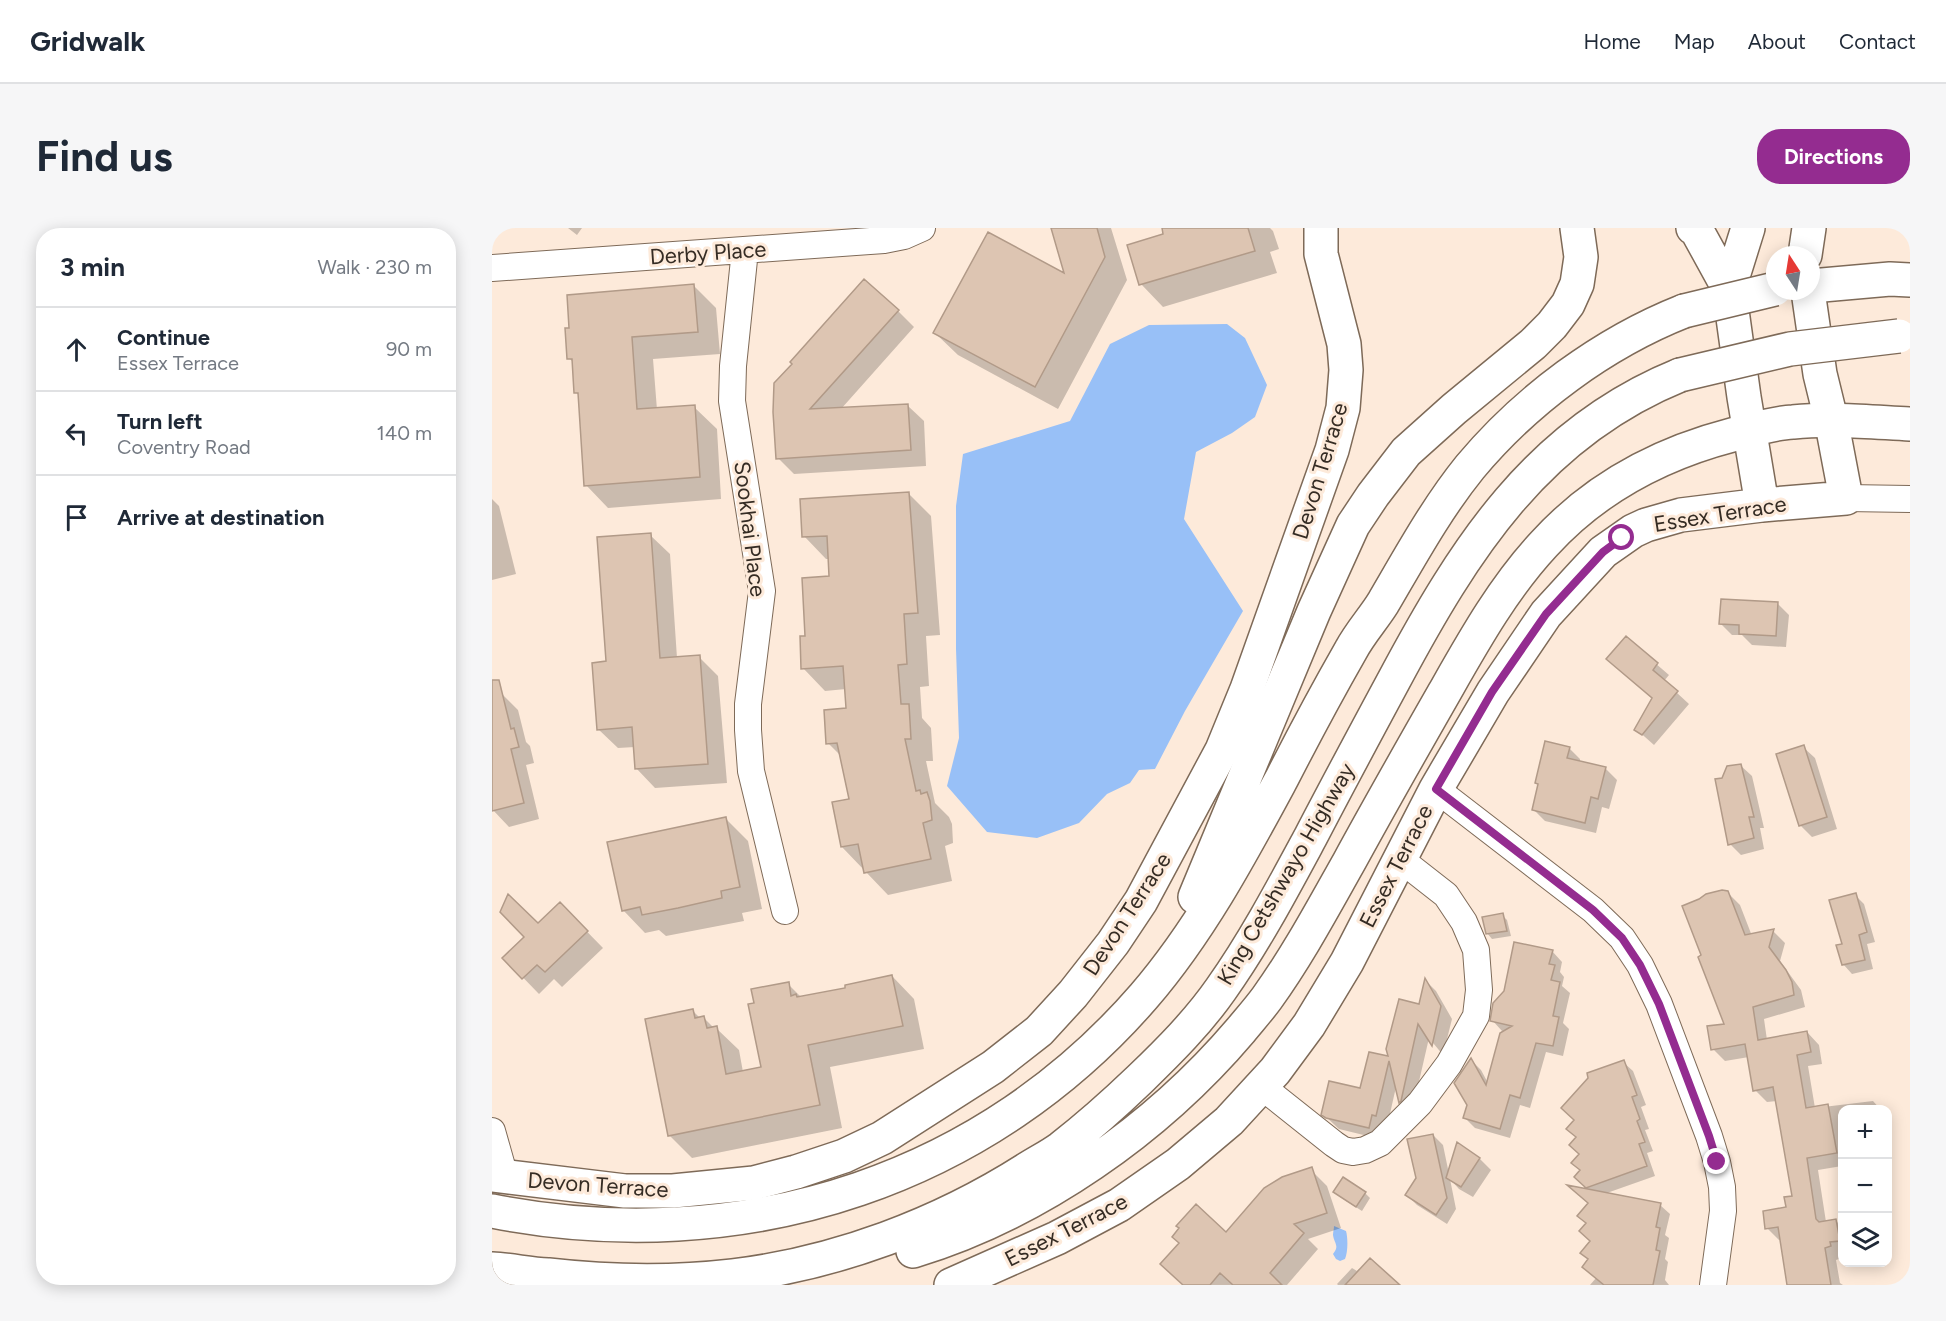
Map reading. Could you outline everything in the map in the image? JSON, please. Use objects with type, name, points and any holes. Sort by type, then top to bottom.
[{"type":"main road","name":"Devon Terrace","points":[[498,1176],[625,1191],[673,1191],[754,1183],[796,1172],[844,1156],[882,1138],[993,1067],[1039,1031],[1073,994],[1113,943],[1141,901],[1222,750],[1247,688],[1332,450],[1343,408],[1346,370],[1344,344],[1321,254],[1321,228]]},
{"type":"main road","points":[[1165,970],[1314,611],[1353,525],[1406,452],[1552,326],[1568,304],[1577,284],[1581,257],[1577,228]]},
{"type":"main road","points":[[1693,228],[1696,229],[1707,247],[1729,289],[1762,505]]},
{"type":"main road","points":[[1729,289],[1749,228]]},
{"type":"main road","points":[[1806,246],[1809,228]]},
{"type":"main road","points":[[1820,285],[1900,280]]},
{"type":"main road","points":[[492,1211],[615,1226],[713,1221],[767,1213],[830,1199],[885,1180],[943,1155],[996,1124],[1049,1088],[1091,1052],[1120,1022],[1165,970],[1213,901],[1353,646],[1380,607],[1427,528],[1471,466],[1527,410],[1579,368],[1645,328],[1684,311],[1766,290]]},
{"type":"main road","points":[[1809,300],[1820,374],[1846,498]]},
{"type":"main road","name":"King Cetshwayo Highway","points":[[492,1269],[649,1281],[733,1276],[802,1264],[875,1243],[940,1217],[989,1193],[1059,1149],[1120,1097],[1179,1041],[1220,990],[1275,903],[1411,649],[1479,537],[1513,495],[1551,455],[1598,418],[1647,388],[1680,375],[1790,349],[1904,336]]},
{"type":"main road","points":[[759,1285],[777,1284],[853,1269],[978,1227],[1042,1194],[1089,1166],[1188,1088],[1266,1000],[1305,941],[1462,661],[1514,580],[1544,544],[1579,510],[1620,480],[1661,459],[1706,442],[1749,430],[1788,422],[1831,419],[1910,424]]},
{"type":"main road","name":"Essex Terrace","points":[[951,1285],[1057,1238],[1119,1205],[1178,1164],[1229,1121],[1275,1071],[1309,1025],[1347,962],[1436,789],[1492,692],[1546,614],[1603,552],[1633,531],[1681,515],[1846,498]]},
{"type":"main road","points":[[649,1281],[683,1285]]},
{"type":"street","name":"Derby Place","points":[[492,268],[884,240],[904,236],[922,228]]},
{"type":"street","name":"Sookhai Place","points":[[745,250],[733,366],[732,400],[762,591],[748,704],[748,730],[752,771],[785,911]]},
{"type":"street","points":[[1846,498],[1910,499]]},
{"type":"street","points":[[1436,789],[1593,910],[1622,938],[1640,965],[1659,1004],[1709,1136],[1720,1178],[1723,1211],[1713,1285]]},
{"type":"street","points":[[1261,1086],[1342,1150],[1359,1151],[1380,1143],[1420,1103],[1449,1064],[1476,1016],[1479,990],[1476,950],[1464,922],[1446,895],[1400,859]]},
{"type":"street","points":[[492,1131],[498,1176]]},
{"type":"water","points":[[1227,324],[1245,338],[1267,385],[1255,417],[1232,433],[1196,452],[1184,519],[1243,611],[1185,711],[1155,769],[1139,770],[1130,783],[1107,794],[1079,823],[1037,838],[987,832],[947,786],[959,738],[956,649],[956,506],[963,454],[1070,421],[1110,344],[1149,325]]},
{"type":"water","points":[[1334,1226],[1346,1231],[1347,1234],[1346,1256],[1340,1261],[1333,1254],[1336,1247],[1333,1235]]},
{"type":"building","points":[[1051,228],[1097,228],[1105,257],[1035,387],[933,333],[988,232],[1064,273]]},
{"type":"building","points":[[1162,228],[1248,228],[1255,251],[1139,285],[1127,245],[1163,234]]},
{"type":"building","points":[[864,279],[899,310],[810,409],[908,404],[911,450],[776,459],[774,383]]},
{"type":"building","points":[[694,284],[698,332],[632,337],[637,409],[695,405],[700,477],[584,486],[578,393],[574,393],[572,359],[567,359],[565,328],[569,328],[567,295]]},
{"type":"building","points":[[909,492],[918,613],[904,614],[907,664],[898,665],[901,704],[909,704],[911,739],[905,739],[916,791],[920,790],[921,794],[927,792],[930,801],[932,820],[923,823],[931,859],[864,873],[858,844],[841,847],[832,802],[849,799],[837,743],[826,744],[824,710],[846,708],[843,666],[801,669],[800,636],[805,636],[802,578],[829,576],[827,536],[802,537],[800,499]]},
{"type":"building","points":[[651,533],[660,658],[700,655],[708,764],[635,769],[632,727],[597,730],[592,663],[606,661],[597,537]]},
{"type":"building","points":[[1721,599],[1778,602],[1776,636],[1739,634],[1739,625],[1719,624]]},
{"type":"building","points":[[1626,636],[1658,663],[1653,670],[1678,691],[1642,735],[1634,730],[1652,698],[1606,659]]},
{"type":"building","points":[[492,680],[499,680],[511,729],[514,728],[519,747],[511,749],[524,803],[492,811]]},
{"type":"building","points":[[1545,741],[1570,747],[1567,758],[1606,767],[1598,799],[1591,797],[1585,823],[1532,810],[1538,784],[1535,783]]},
{"type":"building","points":[[1804,745],[1827,817],[1799,826],[1776,754]]},
{"type":"building","points":[[1741,764],[1754,817],[1749,817],[1754,838],[1728,845],[1715,779],[1722,778],[1727,766]]},
{"type":"building","points":[[726,817],[740,887],[721,891],[722,898],[678,908],[642,915],[640,907],[622,911],[607,842]]},
{"type":"building","points":[[1722,890],[1728,891],[1745,935],[1774,929],[1769,947],[1792,982],[1794,995],[1753,1007],[1758,1040],[1807,1031],[1811,1052],[1797,1055],[1806,1108],[1828,1104],[1837,1153],[1807,1158],[1816,1219],[1819,1222],[1836,1219],[1838,1241],[1830,1242],[1831,1246],[1825,1248],[1831,1285],[1787,1285],[1778,1227],[1765,1229],[1763,1211],[1786,1207],[1784,1197],[1792,1196],[1773,1087],[1753,1091],[1745,1044],[1711,1050],[1707,1026],[1724,1024],[1698,957],[1701,955],[1682,906],[1706,894]]},
{"type":"building","points":[[1856,893],[1867,932],[1859,935],[1865,960],[1842,965],[1836,945],[1842,944],[1829,900]]},
{"type":"building","points":[[508,894],[538,923],[560,902],[588,931],[545,972],[537,965],[522,979],[502,958],[524,937],[500,912]]},
{"type":"building","points":[[1503,913],[1507,931],[1486,934],[1482,917]]},
{"type":"building","points":[[1514,942],[1553,950],[1549,964],[1555,965],[1551,980],[1560,982],[1553,1016],[1559,1017],[1553,1046],[1536,1043],[1520,1098],[1510,1095],[1500,1129],[1463,1118],[1467,1105],[1454,1083],[1471,1058],[1486,1085],[1500,1033],[1512,1026],[1490,1021],[1493,1003],[1504,991]]},
{"type":"building","points":[[892,975],[903,1026],[808,1045],[820,1105],[668,1136],[645,1019],[693,1009],[695,1018],[704,1016],[707,1028],[717,1026],[726,1074],[761,1067],[748,1004],[754,1003],[751,989],[789,982],[791,996],[796,994],[797,997],[845,988],[845,985]]},
{"type":"building","points":[[1425,978],[1441,1006],[1432,1046],[1418,1024],[1401,1101],[1399,1103],[1389,1061],[1376,1116],[1372,1115],[1369,1128],[1321,1115],[1329,1081],[1360,1088],[1369,1052],[1388,1056],[1386,1049],[1399,999],[1419,1004]]},
{"type":"building","points":[[1624,1060],[1637,1095],[1632,1097],[1640,1119],[1637,1121],[1645,1142],[1639,1144],[1647,1166],[1586,1188],[1574,1177],[1580,1170],[1571,1163],[1579,1154],[1569,1145],[1576,1137],[1566,1129],[1574,1120],[1561,1108],[1588,1078],[1587,1073]]},
{"type":"building","points":[[1433,1134],[1447,1198],[1436,1215],[1405,1195],[1416,1178],[1407,1139]]},
{"type":"building","points":[[1457,1142],[1480,1158],[1461,1187],[1446,1178]]},
{"type":"building","points":[[1312,1167],[1327,1213],[1294,1224],[1304,1233],[1270,1273],[1282,1285],[1233,1285],[1220,1273],[1210,1285],[1183,1285],[1160,1264],[1179,1243],[1172,1237],[1179,1228],[1176,1226],[1196,1204],[1226,1232],[1264,1188],[1282,1177]]},
{"type":"building","points":[[1343,1177],[1366,1192],[1356,1207],[1333,1192]]},
{"type":"building","points":[[1567,1185],[1661,1203],[1656,1227],[1660,1228],[1656,1250],[1660,1251],[1653,1285],[1604,1285],[1582,1267],[1588,1259],[1580,1253],[1590,1241],[1579,1231],[1586,1223],[1577,1216],[1588,1203]]},
{"type":"building","points":[[1370,1258],[1400,1285],[1345,1285]]},
{"type":"route","points":[[1622,538],[1603,552],[1546,614],[1492,692],[1436,789],[1593,910],[1622,938],[1640,965],[1659,1004],[1717,1162]]}]
